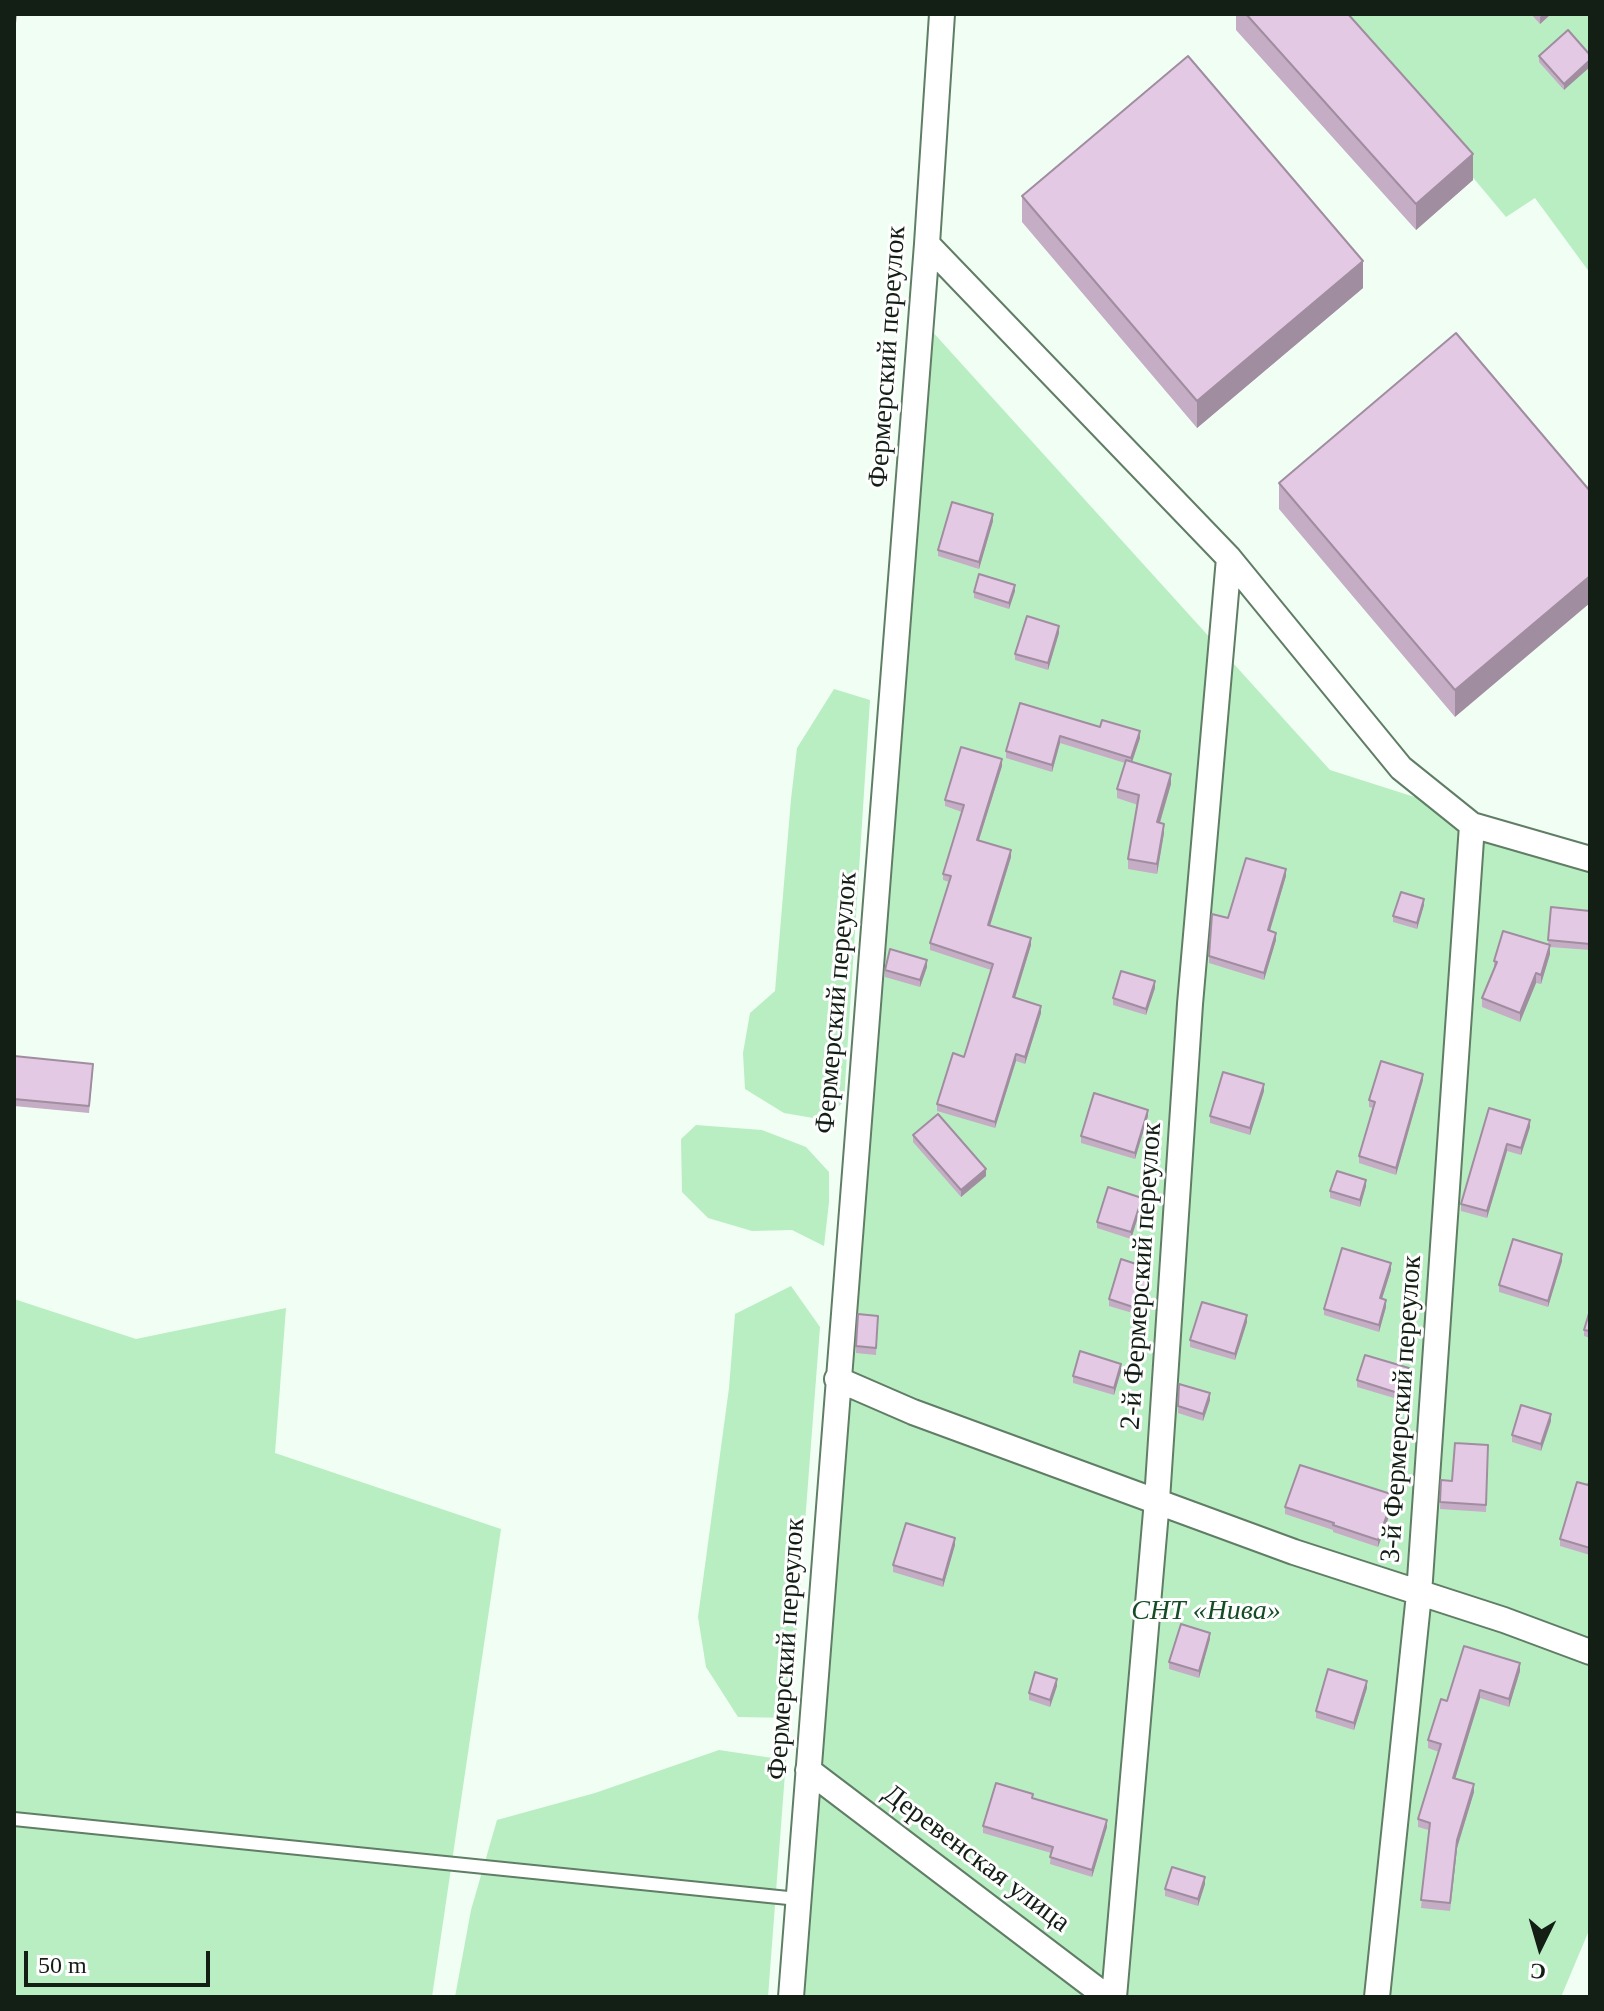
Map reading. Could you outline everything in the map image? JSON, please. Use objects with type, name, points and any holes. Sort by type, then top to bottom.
[{"type":"street","name":"Фермерский переулок","points":[[791,1997],[927,244],[942,14]]},
{"type":"street","points":[[927,244],[1229,558],[1401,768],[1472,825],[1590,859]]},
{"type":"street","name":"2-й Фермерский переулок","points":[[1114,1997],[1157,1500],[1190,1004],[1229,558]]},
{"type":"street","name":"3-й Фермерский переулок","points":[[1377,1997],[1419,1594],[1472,825]]},
{"type":"street","points":[[837,1379],[913,1412],[1294,1552],[1504,1620],[1590,1652]]},
{"type":"street","name":"Деревенская улица","points":[[808,1770],[1107,1997]]},
{"type":"lane","points":[[14,1819],[798,1899]]},
{"type":"green space","points":[[1336,14],[1590,14],[1590,273],[1535,198],[1506,217]]},
{"type":"green space","name":"СНТ «Нива»","points":[[920,318],[1330,770],[1590,853],[1590,1928],[1561,1997],[792,1997]]},
{"type":"green space","points":[[834,689],[870,700],[844,1101],[825,1120],[784,1113],[745,1089],[743,1053],[750,1013],[775,991],[797,748]]},
{"type":"green space","points":[[696,1125],[762,1130],[806,1147],[829,1172],[824,1246],[792,1230],[752,1231],[708,1218],[682,1192],[681,1139]]},
{"type":"green space","points":[[791,1286],[820,1327],[790,1718],[738,1717],[706,1667],[698,1617],[729,1388],[735,1314]]},
{"type":"green space","points":[[14,1299],[136,1339],[286,1308],[275,1453],[501,1529],[432,1997],[14,1997]]},
{"type":"green space","points":[[719,1750],[786,1760],[768,1997],[455,1997],[471,1910],[497,1820],[595,1793]]},
{"type":"building","points":[[1246,14],[1348,14],[1473,154],[1416,204]]},
{"type":"building","points":[[1568,30],[1590,55],[1590,60],[1564,84],[1539,56]]},
{"type":"building","points":[[1188,56],[1363,261],[1197,401],[1022,196]]},
{"type":"building","points":[[1456,333],[1590,491],[1590,576],[1455,690],[1279,483]]},
{"type":"building","points":[[952,502],[993,514],[979,562],[938,550]]},
{"type":"building","points":[[979,574],[1015,585],[1009,603],[974,592]]},
{"type":"building","points":[[1027,616],[1059,626],[1048,663],[1015,654]]},
{"type":"building","points":[[1020,703],[1100,727],[1102,720],[1140,731],[1131,758],[1060,736],[1052,765],[1006,751]]},
{"type":"building","points":[[961,747],[1002,759],[977,840],[1011,850],[988,925],[1031,938],[1013,997],[1041,1006],[1025,1057],[1016,1054],[995,1122],[937,1104],[953,1053],[964,1057],[993,964],[930,943],[951,876],[943,874],[964,805],[945,800]]},
{"type":"building","points":[[1126,760],[1171,774],[1157,822],[1164,824],[1157,864],[1128,859],[1139,795],[1117,789]]},
{"type":"building","points":[[1246,858],[1286,869],[1268,930],[1276,933],[1264,973],[1209,956],[1212,914],[1228,918]]},
{"type":"building","points":[[1401,892],[1424,899],[1417,923],[1393,916]]},
{"type":"building","points":[[1551,907],[1590,911],[1590,944],[1548,940]]},
{"type":"building","points":[[1503,931],[1550,945],[1541,975],[1536,973],[1520,1013],[1482,998],[1497,962],[1494,961]]},
{"type":"building","points":[[890,949],[927,960],[920,980],[885,970]]},
{"type":"building","points":[[1121,971],[1155,981],[1146,1009],[1113,998]]},
{"type":"building","points":[[14,1056],[93,1064],[89,1106],[14,1099]]},
{"type":"building","points":[[1381,1061],[1423,1074],[1396,1168],[1359,1156],[1375,1102],[1369,1100]]},
{"type":"building","points":[[1223,1072],[1264,1084],[1250,1128],[1210,1116]]},
{"type":"building","points":[[1094,1093],[1148,1110],[1135,1153],[1081,1136]]},
{"type":"building","points":[[1489,1108],[1530,1120],[1521,1148],[1507,1144],[1487,1211],[1461,1204]]},
{"type":"building","points":[[938,1114],[986,1169],[961,1190],[913,1135]]},
{"type":"building","points":[[1337,1171],[1366,1180],[1360,1200],[1330,1191]]},
{"type":"building","points":[[1108,1187],[1142,1198],[1131,1232],[1097,1222]]},
{"type":"building","points":[[1513,1239],[1562,1254],[1548,1301],[1499,1285]]},
{"type":"building","points":[[1342,1248],[1391,1263],[1380,1298],[1386,1300],[1379,1325],[1324,1309]]},
{"type":"building","points":[[1121,1259],[1151,1269],[1139,1309],[1109,1299]]},
{"type":"building","points":[[1202,1302],[1247,1315],[1235,1354],[1190,1340]]},
{"type":"building","points":[[1590,1310],[1590,1331],[1584,1330]]},
{"type":"building","points":[[858,1314],[878,1316],[876,1348],[856,1346]]},
{"type":"building","points":[[1080,1351],[1121,1364],[1114,1388],[1073,1376]]},
{"type":"building","points":[[1365,1355],[1409,1368],[1401,1394],[1357,1380]]},
{"type":"building","points":[[1179,1384],[1210,1393],[1203,1414],[1178,1406]]},
{"type":"building","points":[[1521,1405],[1551,1414],[1541,1444],[1512,1435]]},
{"type":"building","points":[[1455,1443],[1488,1445],[1486,1505],[1440,1502],[1441,1480],[1452,1481]]},
{"type":"building","points":[[1300,1465],[1394,1495],[1378,1540],[1285,1507]]},
{"type":"building","points":[[1590,1480],[1590,1548],[1560,1539],[1577,1482],[1588,1485]]},
{"type":"building","points":[[906,1523],[955,1538],[943,1580],[893,1565]]},
{"type":"building","points":[[1181,1624],[1210,1633],[1199,1671],[1169,1662]]},
{"type":"building","points":[[1464,1646],[1520,1663],[1509,1699],[1480,1690],[1453,1778],[1474,1784],[1457,1840],[1450,1903],[1421,1900],[1430,1823],[1418,1819],[1441,1744],[1428,1740],[1441,1699],[1447,1701]]},
{"type":"building","points":[[1328,1669],[1367,1681],[1354,1723],[1316,1711]]},
{"type":"building","points":[[1035,1672],[1057,1679],[1050,1700],[1029,1693]]},
{"type":"building","points":[[996,1783],[1033,1794],[1032,1798],[1107,1820],[1092,1870],[1050,1857],[1053,1847],[983,1826]]},
{"type":"building","points":[[1172,1867],[1205,1877],[1198,1899],[1165,1889]]}]
